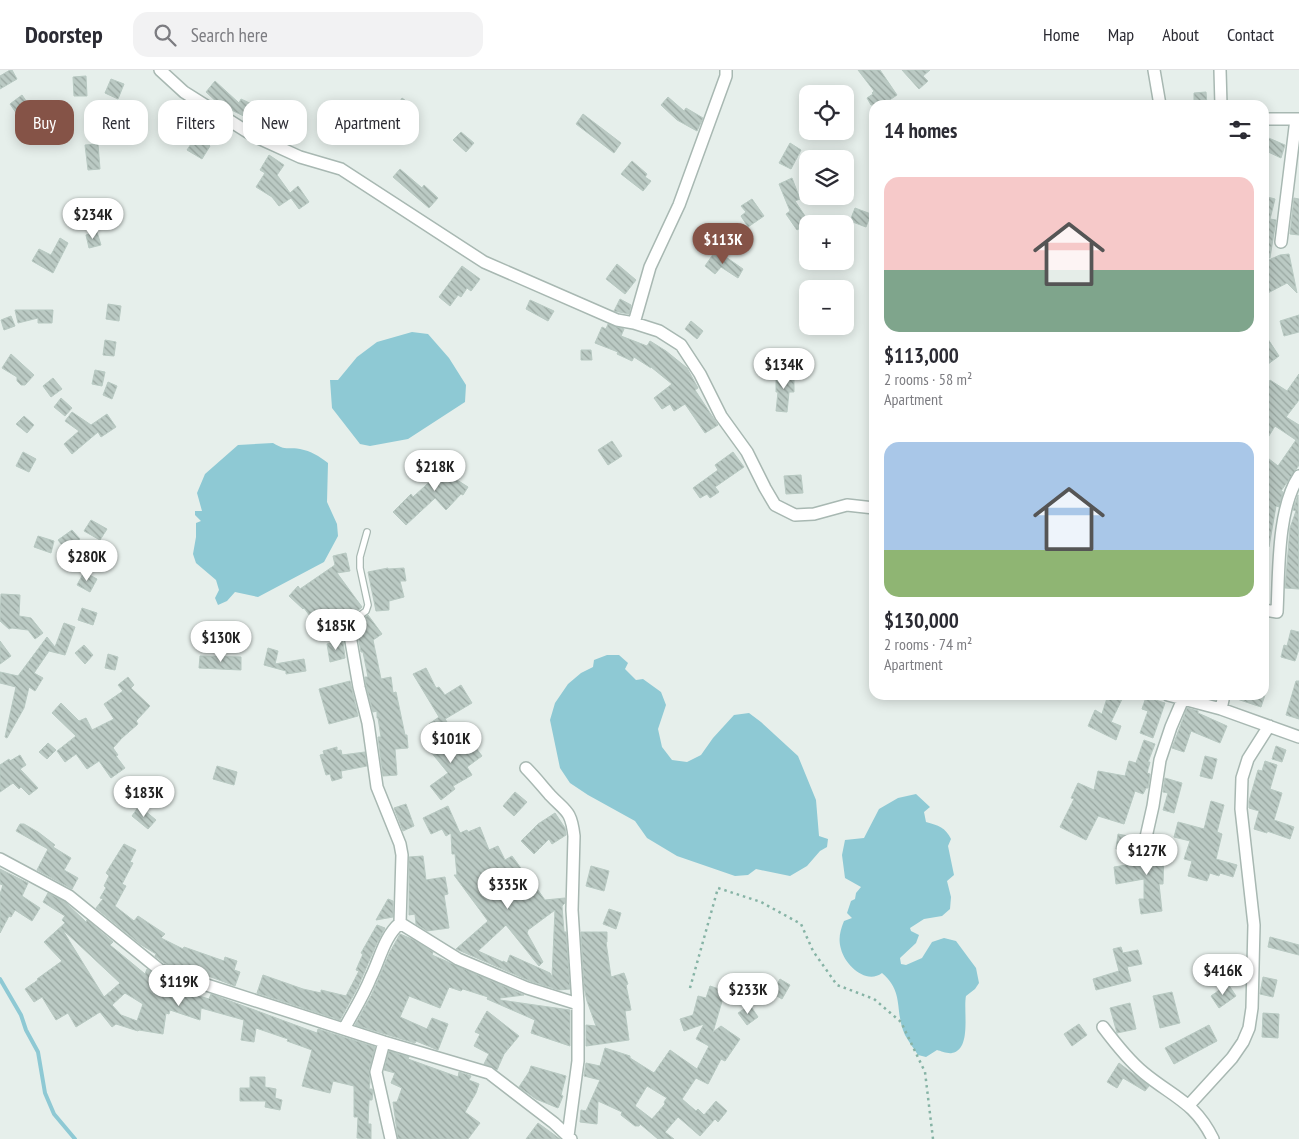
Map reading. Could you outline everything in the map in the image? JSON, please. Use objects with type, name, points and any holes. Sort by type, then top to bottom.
[{"type":"street","points":[[160,70],[184,92],[254,136],[300,157],[341,169],[484,262],[617,320],[634,323],[659,332],[681,345],[700,374],[722,416],[747,452],[775,505],[795,515],[814,514],[847,505],[869,507]]},
{"type":"street","points":[[634,323],[650,267],[679,205],[726,76],[726,70]]},
{"type":"street","points":[[1154,70],[1159,100]]},
{"type":"street","points":[[1220,70],[1221,100]]},
{"type":"street","points":[[1269,119],[1298,119],[1281,242]]},
{"type":"street","points":[[1269,611],[1277,612],[1280,542],[1292,487],[1299,476]]},
{"type":"street","points":[[344,1029],[371,979],[393,928],[400,922],[402,855],[400,844],[377,787],[368,723],[359,687],[348,624]]},
{"type":"street","points":[[1142,855],[1153,806],[1160,760],[1183,700]]},
{"type":"street","points":[[1187,700],[1221,709],[1299,738]]},
{"type":"street","points":[[1221,709],[1223,700]]},
{"type":"street","points":[[1189,1105],[1232,1058],[1243,1042],[1249,1028],[1252,1008],[1254,925],[1241,809],[1242,778],[1248,759],[1269,726]]},
{"type":"street","points":[[526,768],[551,796],[566,809],[573,824],[572,910],[578,1004],[578,1061],[569,1137]]},
{"type":"street","points":[[0,859],[69,896],[160,970],[384,1042],[490,1073],[569,1137]]},
{"type":"street","points":[[400,922],[458,959],[527,988],[578,1004]]},
{"type":"street","points":[[1103,1027],[1143,1072],[1196,1112],[1213,1139]]},
{"type":"street","points":[[384,1042],[376,1072],[391,1139]]},
{"type":"lane","points":[[348,624],[366,610],[368,605],[360,568],[360,557],[367,532]]},
{"type":"path","points":[[690,988],[718,888],[761,902],[801,924],[813,950],[837,985],[874,999],[902,1022],[925,1072],[933,1139]]},
{"type":"water","points":[[412,332],[428,334],[449,358],[466,385],[465,402],[408,439],[370,446],[360,444],[332,408],[330,380],[338,380],[357,357],[377,342]]},
{"type":"water","points":[[273,443],[284,448],[308,451],[328,463],[327,502],[337,524],[338,536],[324,562],[258,597],[235,592],[227,601],[218,605],[215,598],[219,590],[216,580],[196,563],[193,554],[196,523],[201,521],[195,515],[195,511],[202,511],[197,493],[205,474],[238,445]]},
{"type":"water","points":[[607,655],[619,655],[628,663],[625,669],[636,680],[643,679],[661,692],[666,705],[658,729],[662,747],[672,760],[687,762],[701,755],[713,738],[734,715],[749,713],[761,722],[798,756],[816,800],[819,836],[828,839],[827,847],[820,851],[807,866],[790,876],[756,869],[748,875],[735,876],[677,856],[647,838],[635,821],[570,783],[560,768],[550,720],[555,703],[568,684],[581,673],[593,667],[594,660]]},
{"type":"water","points":[[916,794],[930,807],[924,812],[926,822],[941,827],[951,839],[948,846],[954,875],[947,881],[951,897],[950,909],[942,916],[924,919],[910,928],[911,931],[919,935],[916,943],[900,958],[901,964],[906,965],[922,958],[932,942],[944,938],[956,941],[976,968],[979,983],[966,996],[965,1029],[962,1045],[952,1053],[937,1050],[926,1057],[918,1055],[905,1035],[894,988],[889,980],[882,973],[869,977],[857,971],[843,955],[840,942],[844,921],[852,918],[847,913],[851,901],[855,899],[856,893],[861,887],[845,878],[842,855],[845,840],[864,838],[879,809],[898,798]]},
{"type":"building","points":[[12,70],[17,79],[0,89],[0,76]]},
{"type":"building","points":[[858,70],[880,70],[897,95],[890,100],[869,102],[867,98],[874,91]]},
{"type":"building","points":[[902,70],[930,70],[923,76],[928,81],[919,89]]},
{"type":"building","points":[[86,76],[87,96],[74,96],[73,77]]},
{"type":"building","points":[[111,79],[124,84],[118,99],[105,93]]},
{"type":"building","points":[[215,81],[239,103],[241,99],[243,100],[243,116],[233,111],[233,100],[215,100],[206,92]]},
{"type":"building","points":[[1206,92],[1207,100],[1194,100],[1194,93]]},
{"type":"building","points":[[22,95],[25,100],[15,100]]},
{"type":"building","points":[[668,97],[684,111],[686,108],[703,118],[697,131],[677,120],[661,105]]},
{"type":"building","points":[[15,100],[15,111],[10,104]]},
{"type":"building","points":[[583,114],[621,143],[614,153],[576,124]]},
{"type":"building","points":[[461,132],[474,143],[466,152],[453,140]]},
{"type":"building","points":[[1269,138],[1285,145],[1281,158],[1269,152]]},
{"type":"building","points":[[790,143],[801,150],[799,150],[791,169],[779,163]]},
{"type":"building","points":[[85,145],[98,145],[100,169],[88,170]]},
{"type":"building","points":[[190,145],[210,146],[202,159],[187,150]]},
{"type":"building","points":[[269,155],[284,165],[277,175],[290,193],[298,186],[309,202],[299,209],[291,198],[279,206],[272,197],[256,187],[265,173],[260,170]]},
{"type":"building","points":[[632,161],[647,174],[645,177],[651,181],[643,191],[621,174]]},
{"type":"building","points":[[400,169],[422,188],[424,185],[438,198],[429,208],[393,177]]},
{"type":"building","points":[[792,178],[799,196],[799,199],[795,201],[804,215],[799,215],[799,229],[797,230],[786,214],[790,211],[779,184]]},
{"type":"building","points":[[1269,197],[1275,199],[1270,219],[1276,220],[1270,258]]},
{"type":"building","points":[[1294,198],[1299,199],[1299,235],[1290,234]]},
{"type":"building","points":[[752,199],[764,216],[748,227],[741,216],[746,212],[741,206]]},
{"type":"building","points":[[855,208],[869,213],[866,227],[854,222],[854,215],[852,215]]},
{"type":"building","points":[[97,232],[101,245],[89,248],[86,235]]},
{"type":"building","points":[[60,238],[68,243],[53,273],[32,261],[39,249],[51,255]]},
{"type":"building","points":[[716,250],[743,269],[738,278],[721,267],[715,274],[705,266]]},
{"type":"building","points":[[1289,254],[1297,293],[1287,283],[1269,292],[1269,260],[1280,255]]},
{"type":"building","points":[[617,264],[636,280],[625,294],[606,279]]},
{"type":"building","points":[[462,266],[480,279],[471,291],[467,288],[461,297],[458,295],[450,306],[439,297]]},
{"type":"building","points":[[620,299],[631,305],[629,314],[614,311]]},
{"type":"building","points":[[530,300],[554,311],[548,321],[526,309]]},
{"type":"building","points":[[108,304],[121,306],[119,321],[106,319]]},
{"type":"building","points":[[15,310],[53,310],[52,323],[38,323],[38,318],[18,323]]},
{"type":"building","points":[[1299,315],[1299,332],[1284,336],[1280,321]]},
{"type":"building","points":[[11,316],[15,326],[4,330],[1,320]]},
{"type":"building","points":[[691,321],[703,331],[697,339],[685,329]]},
{"type":"building","points":[[608,324],[624,329],[621,336],[647,346],[650,341],[687,368],[698,388],[695,390],[718,425],[705,433],[685,404],[674,411],[670,404],[662,409],[654,398],[672,384],[651,367],[634,357],[632,361],[617,354],[618,352],[595,343],[602,327],[606,329]]},
{"type":"building","points":[[105,340],[116,342],[114,356],[103,355]]},
{"type":"building","points":[[1269,341],[1279,356],[1269,363]]},
{"type":"building","points":[[581,350],[591,350],[592,360],[581,360]]},
{"type":"building","points":[[11,354],[34,375],[25,385],[21,385],[17,381],[17,377],[2,368]]},
{"type":"building","points":[[95,370],[105,372],[102,386],[92,384]]},
{"type":"building","points":[[776,373],[794,373],[794,392],[789,392],[787,412],[776,411],[778,392],[776,392]]},
{"type":"building","points":[[1299,374],[1299,400],[1286,417],[1299,425],[1299,465],[1281,491],[1283,492],[1279,507],[1276,506],[1269,547],[1269,459],[1278,466],[1296,440],[1275,426],[1269,436],[1270,380],[1287,391]]},
{"type":"building","points":[[53,378],[62,389],[51,397],[43,386]]},
{"type":"building","points":[[108,382],[117,386],[112,399],[103,395]]},
{"type":"building","points":[[61,398],[72,408],[65,416],[54,407]]},
{"type":"building","points":[[72,412],[91,425],[107,414],[116,427],[101,437],[98,432],[72,454],[64,444],[79,431],[65,421]]},
{"type":"building","points":[[24,416],[34,425],[27,433],[16,424]]},
{"type":"building","points":[[612,441],[622,456],[608,465],[598,450]]},
{"type":"building","points":[[23,452],[36,459],[29,472],[16,466]]},
{"type":"building","points":[[733,452],[744,467],[715,487],[719,492],[710,498],[707,494],[700,498],[693,488],[718,470],[715,465]]},
{"type":"building","points":[[453,455],[465,466],[454,478],[468,487],[463,495],[461,494],[446,510],[435,498],[406,525],[393,512],[411,494],[413,497],[436,476]]},
{"type":"building","points":[[801,475],[803,493],[786,494],[784,476]]},
{"type":"building","points":[[1298,495],[1299,589],[1285,588],[1290,528],[1296,511],[1293,510]]},
{"type":"building","points":[[91,520],[107,529],[100,540],[84,531]]},
{"type":"building","points":[[72,530],[80,539],[75,543],[86,558],[77,564],[58,540]]},
{"type":"building","points":[[38,536],[54,541],[51,553],[34,547]]},
{"type":"building","points":[[346,553],[350,571],[337,573],[362,607],[354,614],[344,618],[324,635],[304,608],[289,596],[298,586],[300,589],[335,565],[333,556]]},
{"type":"building","points":[[388,568],[404,568],[406,581],[400,581],[404,597],[389,601],[389,610],[376,611],[368,572]]},
{"type":"building","points":[[84,572],[97,579],[90,592],[77,585]]},
{"type":"building","points":[[1,594],[20,595],[19,616],[31,618],[43,633],[35,639],[28,630],[9,629],[0,621]]},
{"type":"building","points":[[82,608],[97,613],[93,625],[78,620]]},
{"type":"building","points":[[368,615],[382,634],[373,640],[381,679],[391,677],[393,693],[396,692],[405,735],[407,735],[408,748],[395,749],[397,775],[383,776],[378,737],[381,737],[377,711],[373,712],[366,685],[365,677],[368,677],[356,624]]},
{"type":"building","points":[[64,623],[75,627],[65,655],[49,651],[34,673],[43,678],[35,691],[29,687],[24,708],[7,738],[5,737],[16,687],[0,683],[0,672],[18,676],[47,637],[55,647]]},
{"type":"building","points":[[1291,630],[1299,632],[1299,649],[1295,661],[1281,657],[1284,645],[1287,646]]},
{"type":"building","points":[[0,641],[11,656],[0,664]]},
{"type":"building","points":[[343,641],[345,658],[330,662],[327,644]]},
{"type":"building","points":[[84,645],[93,655],[85,664],[75,653]]},
{"type":"building","points":[[268,648],[278,651],[275,664],[304,659],[306,671],[286,674],[286,671],[264,665]]},
{"type":"building","points":[[108,654],[118,657],[115,670],[105,668]]},
{"type":"building","points":[[200,656],[241,657],[241,670],[199,668]]},
{"type":"building","points":[[426,668],[436,688],[439,687],[445,695],[461,685],[472,703],[445,719],[451,728],[439,737],[429,724],[439,717],[413,674]]},
{"type":"building","points":[[128,677],[134,685],[131,688],[150,706],[136,721],[138,724],[113,748],[118,755],[116,756],[125,768],[111,778],[99,761],[87,769],[76,754],[65,762],[57,751],[76,736],[52,713],[61,703],[79,721],[86,718],[92,730],[114,719],[104,704],[123,691],[118,685]]},
{"type":"building","points":[[350,681],[358,716],[329,724],[319,689]]},
{"type":"building","points":[[1296,681],[1299,681],[1299,719],[1286,715]]},
{"type":"building","points":[[1106,700],[1122,700],[1111,722],[1121,726],[1116,740],[1088,726],[1095,710],[1102,714]]},
{"type":"building","points":[[1145,700],[1156,700],[1165,703],[1153,738],[1140,733],[1148,711],[1142,709]]},
{"type":"building","points":[[1240,700],[1263,700],[1261,707]]},
{"type":"building","points":[[1187,708],[1198,711],[1198,713],[1227,726],[1220,743],[1191,731],[1184,752],[1172,748]]},
{"type":"building","points":[[433,732],[450,754],[470,740],[482,756],[467,767],[472,775],[453,786],[455,789],[441,800],[430,786],[448,773],[422,741]]},
{"type":"building","points":[[1144,740],[1155,744],[1148,762],[1150,762],[1147,773],[1150,774],[1148,788],[1146,788],[1143,794],[1135,791],[1124,824],[1098,816],[1086,840],[1060,827],[1074,799],[1071,798],[1078,783],[1094,790],[1098,771],[1125,776],[1129,761],[1136,763]]},
{"type":"building","points":[[48,743],[56,750],[47,759],[39,752]]},
{"type":"building","points":[[1276,746],[1286,750],[1282,762],[1272,759]]},
{"type":"building","points":[[337,747],[337,751],[341,750],[342,755],[365,752],[367,766],[341,771],[342,778],[332,781],[330,774],[326,775],[320,755],[324,754],[323,751]]},
{"type":"building","points":[[20,755],[26,765],[20,769],[38,788],[29,795],[21,787],[19,789],[13,783],[0,792],[0,765]]},
{"type":"building","points":[[1205,756],[1217,759],[1212,779],[1200,776]]},
{"type":"building","points":[[1265,761],[1277,765],[1270,789],[1282,793],[1274,820],[1294,827],[1290,839],[1267,831],[1267,833],[1254,829],[1259,811],[1249,808],[1249,801],[1258,770],[1262,771]]},
{"type":"building","points":[[217,766],[237,772],[234,785],[213,779]]},
{"type":"building","points":[[1165,778],[1182,783],[1174,813],[1163,810],[1168,793],[1163,792]]},
{"type":"building","points":[[515,792],[527,802],[514,816],[503,806]]},
{"type":"building","points":[[1211,801],[1224,805],[1217,832],[1222,834],[1216,859],[1237,865],[1233,877],[1220,873],[1219,876],[1210,873],[1207,881],[1188,876],[1192,861],[1184,859],[1190,841],[1174,837],[1178,822],[1204,829]]},
{"type":"building","points":[[406,804],[414,826],[403,831],[394,808]]},
{"type":"building","points":[[139,806],[156,820],[148,829],[132,816]]},
{"type":"building","points":[[448,806],[460,833],[480,827],[489,850],[498,846],[505,860],[512,856],[545,900],[565,898],[565,903],[562,906],[570,989],[559,990],[530,981],[456,949],[488,921],[454,875],[457,875],[455,854],[452,854],[451,833],[446,836],[442,829],[431,834],[423,818]],"holes":[[[555,910],[552,977],[550,973],[510,955],[507,963],[478,951],[506,925],[539,966],[543,962],[527,933],[528,930]]]},
{"type":"building","points":[[555,813],[565,828],[566,835],[552,844],[549,839],[534,854],[521,841],[538,824]]},
{"type":"building","points":[[20,824],[24,824],[38,832],[55,845],[53,847],[71,858],[64,870],[78,878],[72,889],[37,870],[48,849],[16,831]]},
{"type":"building","points":[[1118,834],[1138,838],[1135,853],[1116,849]]},
{"type":"building","points":[[1154,836],[1169,840],[1166,852],[1164,852],[1163,884],[1159,884],[1162,911],[1141,914],[1139,899],[1144,899],[1144,879],[1116,884],[1114,867],[1163,859],[1149,856]]},
{"type":"building","points":[[124,844],[136,850],[130,862],[133,863],[122,884],[126,886],[115,906],[134,921],[138,916],[165,934],[161,938],[183,949],[184,947],[224,961],[225,957],[237,961],[234,970],[240,972],[235,986],[187,968],[186,970],[164,963],[155,956],[156,954],[140,944],[96,908],[103,899],[100,898],[106,888],[104,886],[109,876],[106,873]]},
{"type":"building","points":[[423,856],[426,880],[445,877],[448,894],[444,895],[449,928],[427,931],[416,924],[415,914],[409,915],[409,857]]},
{"type":"building","points":[[591,866],[609,871],[604,891],[586,886]]},
{"type":"building","points":[[0,869],[28,883],[22,896],[40,908],[32,921],[15,910],[11,917],[9,916],[0,933],[0,894],[3,885],[0,884]]},
{"type":"building","points":[[48,893],[65,902],[86,922],[87,920],[113,942],[110,945],[145,974],[147,969],[156,976],[166,980],[163,985],[209,999],[211,994],[317,1033],[318,1029],[375,1047],[369,1071],[369,1089],[372,1089],[373,1092],[372,1100],[369,1100],[368,1124],[371,1124],[371,1139],[357,1138],[358,1117],[354,1117],[354,1086],[333,1081],[330,1093],[302,1086],[312,1050],[256,1028],[254,1042],[241,1040],[244,1020],[201,1008],[200,1020],[170,1010],[169,1014],[166,1013],[163,1034],[138,1031],[116,1024],[112,1027],[100,1012],[76,1027],[68,1013],[56,1020],[42,997],[34,1002],[25,989],[62,961],[44,942],[65,923],[62,920],[65,916],[43,902]],"holes":[[[62,929],[120,983],[104,997]],[[125,993],[143,1004],[137,1021],[121,1015],[112,1005]]]},
{"type":"building","points":[[388,899],[393,901],[393,917],[376,920]]},
{"type":"building","points":[[609,909],[621,913],[616,929],[603,924]]},
{"type":"building","points":[[377,925],[385,928],[358,987],[340,1020],[257,993],[263,975],[303,989],[321,993],[321,990],[346,996],[359,971],[356,970],[363,954],[361,953]]},
{"type":"building","points":[[581,932],[607,932],[606,942],[611,977],[624,973],[628,984],[626,985],[631,1010],[625,1011],[629,1040],[586,1046],[586,1025],[596,1026],[584,987]]},
{"type":"building","points":[[400,934],[433,952],[432,955],[524,995],[500,998],[500,1000],[570,1010],[570,1046],[531,1033],[535,1020],[487,999],[488,997],[463,989],[461,991],[449,987],[440,1008],[409,996],[400,1017],[427,1029],[432,1018],[448,1024],[438,1050],[416,1041],[415,1043],[355,1025]]},
{"type":"building","points":[[1270,937],[1299,945],[1299,955],[1268,947]]},
{"type":"building","points":[[1121,947],[1123,953],[1138,950],[1142,964],[1127,967],[1131,981],[1096,990],[1093,979],[1119,971],[1113,949]]},
{"type":"building","points":[[1263,977],[1277,980],[1273,997],[1260,994]]},
{"type":"building","points":[[780,979],[790,985],[782,999],[772,993]]},
{"type":"building","points":[[1228,984],[1236,996],[1219,1008],[1211,996]]},
{"type":"building","points":[[710,986],[725,991],[713,1032],[721,1026],[740,1039],[725,1061],[721,1059],[708,1084],[696,1078],[682,1099],[704,1115],[716,1101],[727,1111],[718,1122],[715,1119],[700,1136],[678,1117],[665,1132],[674,1139],[658,1139],[640,1124],[635,1126],[621,1115],[622,1112],[598,1101],[597,1124],[580,1122],[581,1110],[586,1111],[600,1080],[584,1076],[586,1063],[600,1066],[605,1048],[630,1056],[630,1058],[654,1073],[670,1050],[697,1069],[709,1046],[696,1039],[704,1024],[684,1031],[680,1019],[693,1015],[698,996],[706,998]],"holes":[[[647,1086],[667,1098],[664,1102],[665,1104],[652,1119],[635,1106]]]},
{"type":"building","points":[[1172,992],[1180,1023],[1160,1028],[1153,996]]},
{"type":"building","points":[[1130,1003],[1136,1029],[1117,1033],[1110,1008]]},
{"type":"building","points":[[750,1005],[758,1017],[747,1025],[738,1013]]},
{"type":"building","points":[[487,1011],[519,1036],[504,1054],[497,1070],[484,1064],[489,1054],[474,1046],[480,1034],[475,1032]]},
{"type":"building","points":[[1263,1013],[1279,1014],[1278,1038],[1262,1037]]},
{"type":"building","points":[[1079,1024],[1087,1035],[1072,1046],[1064,1034]]},
{"type":"building","points":[[1209,1025],[1217,1041],[1174,1064],[1165,1048]]},
{"type":"building","points":[[389,1051],[458,1077],[459,1072],[471,1076],[469,1080],[479,1084],[465,1112],[480,1123],[468,1139],[398,1139],[393,1102],[397,1102],[402,1088],[391,1083],[395,1073],[384,1070]]},
{"type":"building","points":[[1119,1063],[1149,1086],[1145,1091],[1123,1078],[1117,1088],[1107,1082]]},
{"type":"building","points":[[531,1066],[566,1076],[561,1095],[563,1096],[558,1108],[536,1099],[519,1087]]},
{"type":"building","points":[[250,1077],[265,1077],[265,1087],[276,1089],[275,1098],[282,1100],[280,1110],[265,1107],[266,1101],[240,1101],[240,1088],[250,1088]]},
{"type":"building","points":[[538,1123],[560,1139],[526,1139]]},
{"type":"waterway","points":[[0,979],[21,1015],[26,1030],[38,1052],[45,1093],[54,1114],[75,1139]]}]
